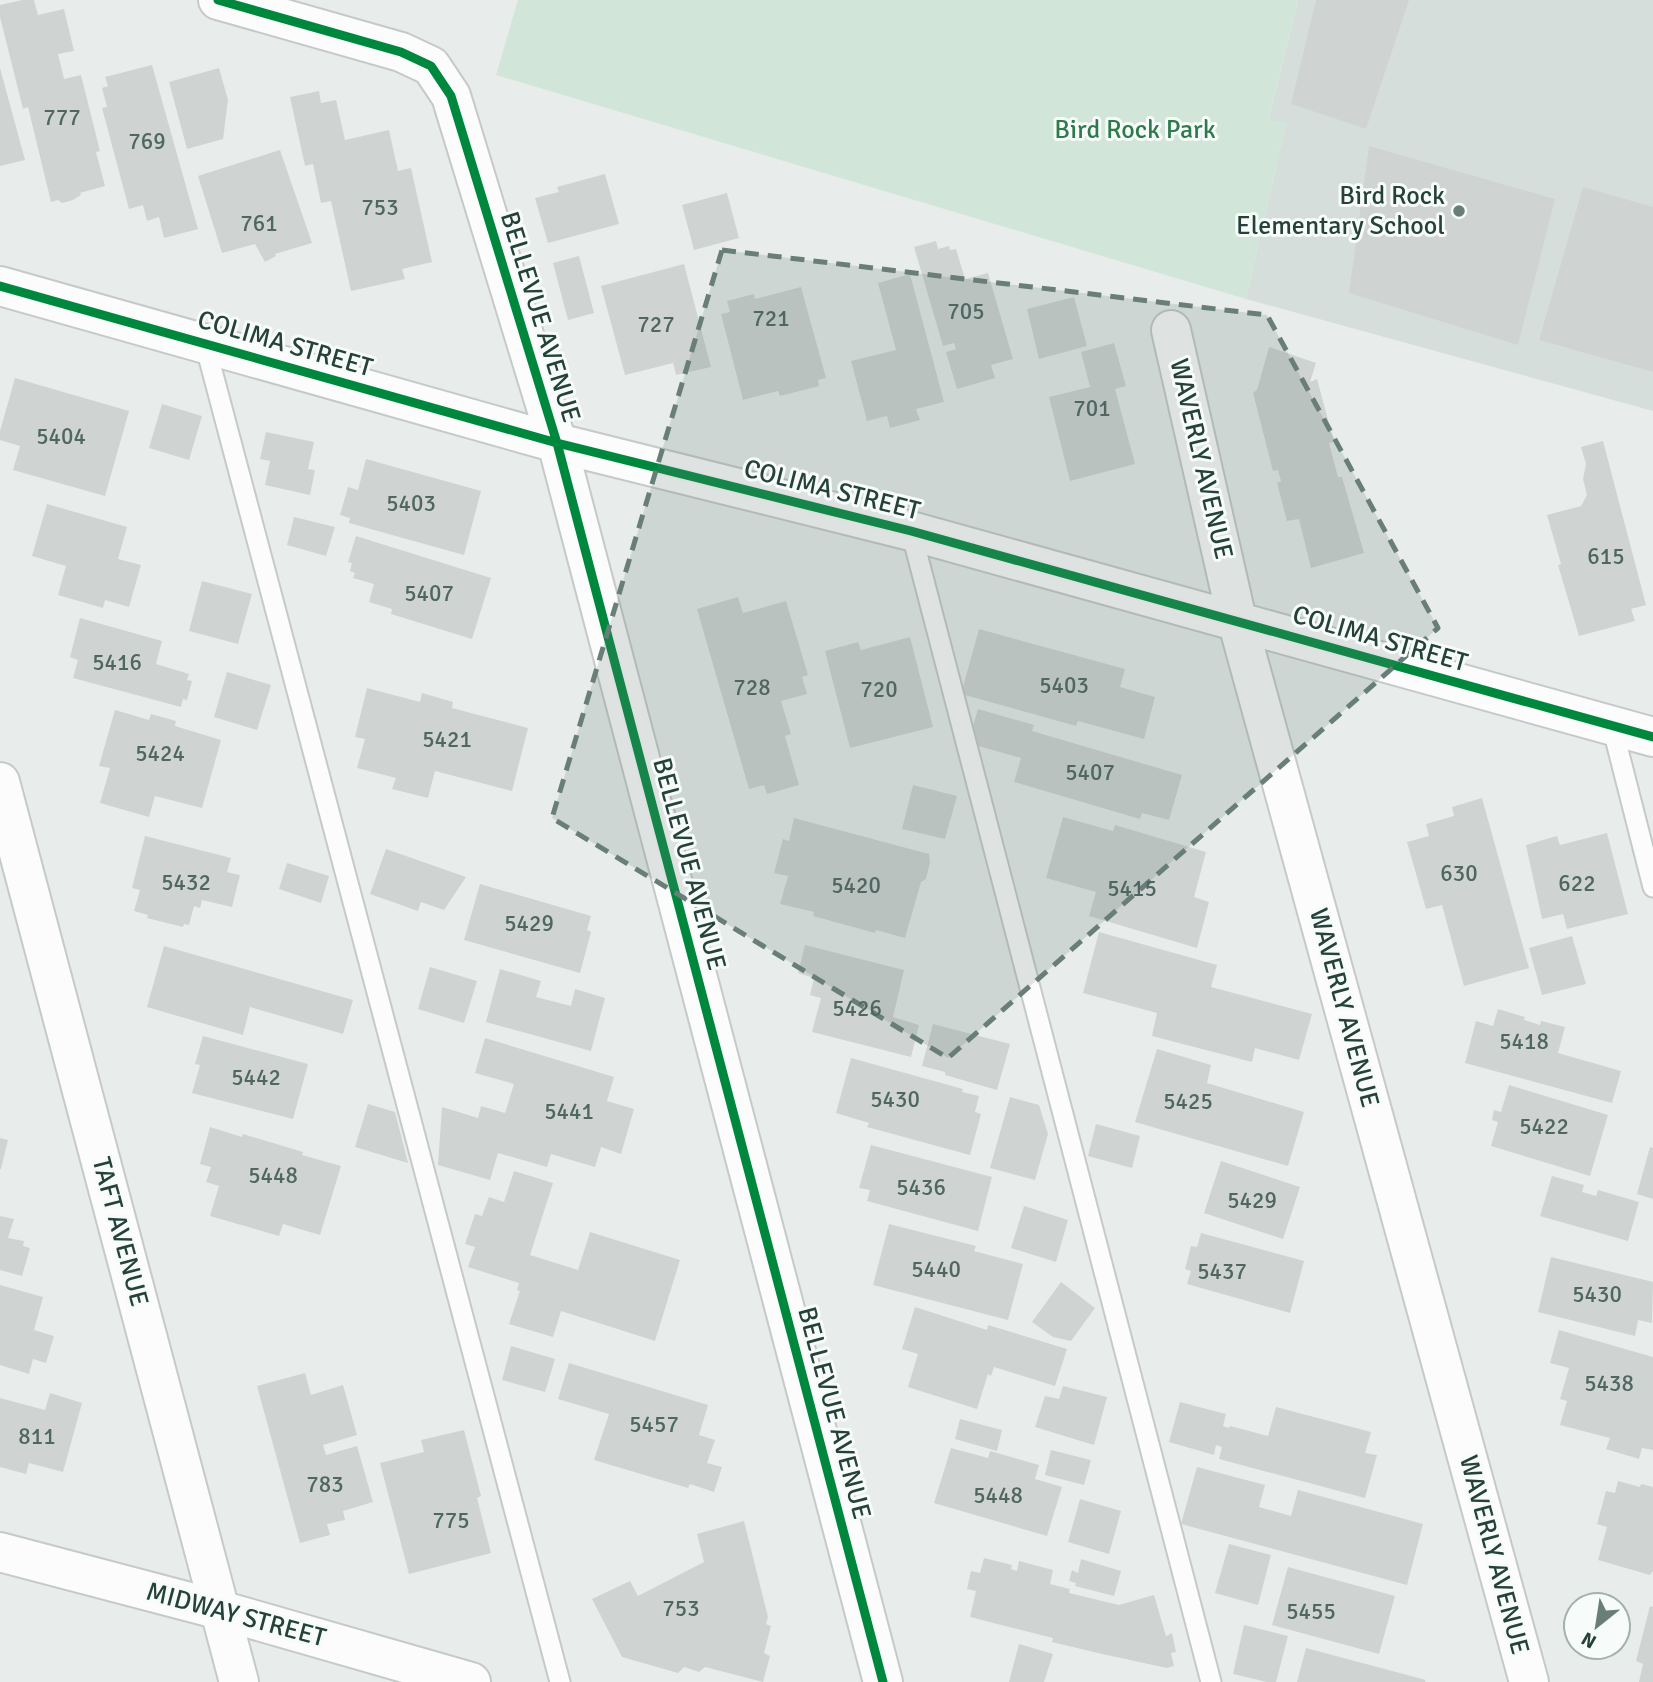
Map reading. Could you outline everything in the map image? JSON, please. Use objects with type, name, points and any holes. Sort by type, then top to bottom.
[{"type":"street","name":"BELLEVUE AVENUE","points":[[218,0],[401,52],[431,66],[451,96],[556,443],[883,1682]]},
{"type":"street","name":"COLIMA STREET","points":[[0,286],[556,443],[911,531],[1653,737]]},
{"type":"street","name":"WAVERLY AVENUE","points":[[1171,330],[1237,620],[1529,1682]]},
{"type":"street","name":"TAFT AVENUE","points":[[0,782],[239,1682]]},
{"type":"street","name":"MIDWAY STREET","points":[[0,1552],[220,1610],[471,1682]]},
{"type":"lane","points":[[205,344],[559,1682]]},
{"type":"lane","points":[[911,531],[1211,1682]]},
{"type":"lane","points":[[1612,726],[1653,887]]},
{"type":"highlighted area","points":[[722,250],[1267,315],[1438,628],[948,1058],[552,818]]},
{"type":"shaded area","name":"Bird Rock Elementary School","points":[[1298,0],[1653,0],[1653,411],[1246,299],[1286,123],[1268,121]]},
{"type":"green space","name":"Bird Rock Park","points":[[518,0],[1298,0],[1268,120],[1286,123],[1246,299],[496,75]]},
{"type":"building","points":[[34,0],[38,15],[64,9],[74,51],[58,54],[64,79],[81,75],[100,151],[96,152],[105,186],[80,193],[81,195],[73,200],[62,203],[58,200],[51,202],[28,107],[23,109],[0,17],[0,5]]},
{"type":"building","points":[[1316,0],[1409,0],[1366,129],[1291,104]]},
{"type":"building","points":[[152,65],[198,229],[164,238],[159,217],[147,221],[143,205],[129,209],[102,108],[107,107],[102,88],[108,86],[105,77]]},
{"type":"building","points":[[0,68],[25,160],[0,166]]},
{"type":"building","points":[[219,68],[228,100],[223,139],[187,149],[169,82]]},
{"type":"building","points":[[319,91],[321,103],[336,100],[345,140],[389,130],[398,171],[411,168],[432,262],[402,269],[405,279],[351,291],[331,201],[321,203],[313,164],[305,166],[290,97]]},
{"type":"building","points":[[1369,146],[1555,199],[1518,345],[1349,293]]},
{"type":"building","points":[[280,150],[312,243],[275,254],[276,256],[265,262],[255,244],[222,253],[198,176]]},
{"type":"building","points":[[605,174],[619,224],[548,243],[535,198],[559,192],[557,187]]},
{"type":"building","points":[[1583,187],[1653,207],[1653,372],[1539,340]]},
{"type":"building","points":[[727,193],[739,238],[694,250],[682,205]]},
{"type":"building","points":[[936,241],[938,249],[949,246],[950,250],[956,249],[965,279],[988,273],[1013,359],[991,365],[995,378],[957,389],[946,352],[956,349],[954,343],[943,346],[914,247]]},
{"type":"building","points":[[579,256],[594,313],[568,320],[553,263]]},
{"type":"building","points":[[684,264],[711,367],[676,375],[673,363],[625,375],[601,286]]},
{"type":"building","points":[[910,274],[944,402],[916,409],[920,420],[890,428],[887,416],[867,421],[851,361],[896,350],[878,283]]},
{"type":"building","points":[[801,287],[826,378],[818,380],[819,386],[780,396],[778,391],[743,400],[721,314],[730,312],[727,301],[754,294],[755,299]]},
{"type":"building","points":[[1074,297],[1087,346],[1039,359],[1027,309]]},
{"type":"building","points":[[1114,343],[1126,386],[1115,389],[1135,464],[1070,481],[1049,397],[1090,387],[1081,352]]},
{"type":"building","points":[[1269,347],[1316,363],[1310,382],[1317,379],[1334,442],[1329,443],[1338,477],[1342,477],[1364,553],[1311,568],[1299,519],[1287,521],[1277,483],[1281,481],[1278,470],[1273,471],[1253,393],[1257,390]]},
{"type":"building","points":[[15,378],[129,411],[105,496],[13,470],[20,446],[0,440],[0,431]]},
{"type":"building","points":[[162,404],[202,416],[189,460],[149,448]]},
{"type":"building","points":[[266,432],[314,442],[308,469],[315,470],[310,495],[265,485],[270,461],[260,459]]},
{"type":"building","points":[[1603,441],[1646,605],[1631,609],[1635,621],[1579,636],[1558,565],[1561,564],[1547,515],[1581,506],[1587,495],[1583,479],[1586,464],[1581,447]]},
{"type":"building","points":[[366,459],[481,491],[464,555],[349,523],[350,518],[340,515],[348,487],[358,490]]},
{"type":"building","points":[[47,504],[127,527],[118,559],[141,565],[129,607],[105,600],[103,608],[58,595],[66,566],[32,556]]},
{"type":"building","points":[[294,517],[335,527],[326,556],[287,545]]},
{"type":"building","points":[[356,536],[491,578],[472,639],[391,614],[392,609],[369,602],[374,584],[353,578],[355,573],[350,571],[352,563],[348,562]]},
{"type":"building","points":[[202,581],[252,594],[238,644],[189,631]]},
{"type":"building","points":[[738,597],[743,613],[786,601],[808,675],[802,677],[807,694],[781,701],[791,734],[785,736],[799,785],[767,794],[764,785],[749,789],[697,609]]},
{"type":"building","points":[[80,618],[162,641],[156,664],[189,674],[187,680],[192,681],[187,700],[183,699],[181,707],[73,678],[78,660],[70,657]]},
{"type":"building","points":[[979,629],[1125,669],[1120,687],[1155,697],[1144,739],[1078,721],[1076,726],[961,694]]},
{"type":"building","points":[[910,637],[933,727],[850,748],[825,651],[858,642],[861,650]]},
{"type":"building","points":[[227,672],[271,685],[257,730],[214,717]]},
{"type":"building","points":[[367,688],[420,702],[422,693],[453,702],[452,708],[528,728],[512,791],[435,771],[428,798],[392,789],[396,778],[357,768],[365,739],[355,737]]},
{"type":"building","points":[[978,709],[1034,725],[1032,731],[1182,775],[1169,820],[1142,813],[1140,819],[1014,782],[1021,758],[968,743]]},
{"type":"building","points":[[115,710],[149,720],[151,714],[176,721],[175,726],[221,740],[202,808],[155,796],[149,817],[100,803],[110,768],[99,766]]},
{"type":"building","points":[[913,785],[957,796],[945,839],[902,829]]},
{"type":"building","points":[[1482,798],[1529,968],[1464,986],[1442,905],[1426,909],[1407,842],[1429,836],[1426,824],[1454,816],[1452,807]]},
{"type":"building","points":[[1063,817],[1113,831],[1115,825],[1206,852],[1194,897],[1209,902],[1197,948],[1089,916],[1096,892],[1046,878]]},
{"type":"building","points":[[794,818],[929,854],[926,879],[921,882],[905,938],[876,930],[875,933],[813,916],[814,912],[780,904],[788,876],[774,873],[783,839],[789,841]]},
{"type":"building","points":[[1607,833],[1628,914],[1567,929],[1563,914],[1542,919],[1526,845],[1557,836],[1560,845]]},
{"type":"building","points":[[145,836],[231,858],[227,872],[240,875],[232,907],[202,900],[200,908],[194,906],[189,925],[184,924],[183,927],[147,918],[148,915],[134,911],[140,890],[132,888]]},
{"type":"building","points":[[386,849],[466,877],[444,910],[421,902],[418,911],[370,894]]},
{"type":"building","points":[[287,863],[329,876],[321,903],[279,889]]},
{"type":"building","points":[[480,884],[591,916],[587,930],[591,932],[580,973],[464,940]]},
{"type":"building","points":[[1099,932],[1217,965],[1211,987],[1312,1014],[1299,1060],[1255,1048],[1252,1062],[1152,1036],[1157,1013],[1083,993]]},
{"type":"building","points":[[1572,936],[1586,984],[1542,995],[1529,948]]},
{"type":"building","points":[[805,945],[904,970],[893,1017],[919,1025],[911,1057],[812,1032],[821,998],[810,995],[814,978],[798,973]]},
{"type":"building","points":[[164,946],[353,1000],[343,1034],[250,1007],[243,1035],[147,1007]]},
{"type":"building","points":[[430,967],[477,981],[464,1023],[418,1009]]},
{"type":"building","points":[[500,969],[541,981],[536,997],[571,1006],[575,989],[605,998],[591,1051],[486,1022]]},
{"type":"building","points":[[1498,1009],[1525,1017],[1524,1020],[1540,1025],[1541,1021],[1565,1027],[1558,1053],[1621,1071],[1612,1103],[1465,1063],[1476,1021],[1493,1026]]},
{"type":"building","points":[[933,1024],[1010,1044],[997,1090],[922,1066]]},
{"type":"building","points":[[203,1036],[308,1064],[293,1119],[192,1093],[200,1065],[195,1064]]},
{"type":"building","points":[[485,1038],[614,1077],[607,1101],[634,1109],[621,1154],[601,1147],[595,1167],[551,1154],[547,1167],[498,1153],[490,1180],[438,1165],[442,1107],[478,1118],[481,1106],[505,1113],[514,1084],[475,1073]]},
{"type":"building","points":[[1157,1049],[1211,1065],[1207,1083],[1304,1112],[1288,1166],[1135,1122]]},
{"type":"building","points":[[851,1058],[963,1089],[962,1092],[979,1096],[975,1112],[981,1114],[970,1155],[867,1127],[869,1123],[836,1113]]},
{"type":"building","points":[[1509,1085],[1608,1115],[1590,1176],[1491,1146],[1498,1122],[1492,1120],[1494,1110],[1501,1112]]},
{"type":"building","points":[[1010,1097],[1039,1105],[1048,1134],[1035,1180],[990,1168]]},
{"type":"building","points":[[368,1104],[395,1112],[408,1163],[355,1147]]},
{"type":"building","points":[[1096,1124],[1140,1136],[1132,1168],[1088,1156]]},
{"type":"building","points":[[210,1127],[242,1137],[243,1134],[341,1166],[320,1235],[283,1224],[279,1236],[210,1216],[219,1186],[206,1182],[211,1167],[200,1164]]},
{"type":"building","points":[[0,1138],[8,1140],[1,1169],[0,1169]]},
{"type":"building","points":[[871,1145],[992,1177],[978,1231],[867,1201],[870,1190],[859,1188]]},
{"type":"building","points":[[1650,1147],[1653,1148],[1653,1199],[1637,1194]]},
{"type":"building","points":[[1221,1161],[1300,1187],[1283,1239],[1204,1213]]},
{"type":"building","points":[[514,1171],[553,1183],[530,1255],[578,1270],[590,1232],[680,1260],[655,1341],[561,1311],[553,1337],[509,1324],[520,1291],[517,1290],[519,1283],[468,1267],[475,1247],[465,1244],[475,1214],[482,1216],[489,1197],[504,1202]]},
{"type":"building","points":[[1552,1176],[1584,1185],[1582,1192],[1596,1196],[1598,1190],[1639,1202],[1628,1241],[1540,1216]]},
{"type":"building","points":[[1024,1206],[1068,1220],[1056,1262],[1011,1248]]},
{"type":"building","points":[[0,1216],[14,1219],[8,1238],[24,1241],[23,1246],[30,1248],[22,1276],[0,1270]]},
{"type":"building","points":[[889,1224],[976,1246],[974,1251],[1023,1264],[1008,1320],[873,1285]]},
{"type":"building","points":[[1201,1233],[1304,1261],[1290,1313],[1187,1284],[1191,1271],[1185,1269],[1191,1246],[1197,1247]]},
{"type":"building","points":[[1551,1257],[1653,1282],[1652,1323],[1638,1320],[1635,1336],[1538,1312]]},
{"type":"building","points":[[1061,1282],[1095,1308],[1071,1341],[1053,1337],[1032,1322]]},
{"type":"building","points":[[0,1285],[43,1297],[34,1330],[54,1336],[46,1363],[33,1359],[29,1374],[0,1365]]},
{"type":"building","points":[[915,1307],[987,1330],[988,1325],[1067,1349],[1055,1386],[994,1367],[991,1376],[988,1374],[977,1409],[908,1387],[918,1354],[902,1349]]},
{"type":"building","points":[[1559,1330],[1653,1357],[1653,1450],[1642,1448],[1639,1459],[1606,1449],[1610,1438],[1560,1425],[1567,1401],[1560,1399],[1569,1368],[1550,1363]]},
{"type":"building","points":[[511,1346],[555,1359],[545,1392],[502,1380]]},
{"type":"building","points":[[569,1363],[708,1405],[699,1435],[715,1440],[707,1463],[722,1467],[714,1492],[690,1484],[688,1488],[594,1460],[609,1414],[558,1399]]},
{"type":"building","points":[[305,1373],[311,1395],[343,1385],[357,1435],[323,1445],[326,1455],[357,1446],[373,1502],[343,1511],[345,1520],[327,1524],[330,1535],[300,1543],[257,1386]]},
{"type":"building","points":[[1063,1386],[1107,1397],[1094,1445],[1035,1427],[1045,1396],[1059,1399]]},
{"type":"building","points":[[50,1393],[82,1403],[63,1472],[29,1463],[26,1474],[0,1467],[0,1398],[45,1410]]},
{"type":"building","points":[[1180,1402],[1226,1414],[1223,1426],[1268,1436],[1276,1407],[1371,1432],[1365,1453],[1377,1455],[1365,1498],[1219,1459],[1222,1447],[1216,1445],[1214,1455],[1169,1442]]},
{"type":"building","points":[[960,1419],[1002,1430],[997,1451],[955,1439]]},
{"type":"building","points":[[464,1430],[481,1496],[477,1498],[491,1553],[409,1574],[380,1463],[424,1452],[421,1440]]},
{"type":"building","points":[[951,1448],[988,1458],[990,1451],[1039,1465],[1035,1479],[1062,1487],[1047,1536],[934,1503]]},
{"type":"building","points":[[1051,1450],[1091,1460],[1084,1485],[1045,1475]]},
{"type":"building","points":[[1197,1467],[1265,1485],[1259,1507],[1291,1516],[1298,1490],[1423,1524],[1407,1585],[1181,1524]]},
{"type":"building","points":[[1618,1481],[1640,1487],[1641,1484],[1653,1487],[1653,1571],[1650,1575],[1598,1560],[1607,1527],[1597,1524],[1606,1491],[1615,1493]]},
{"type":"building","points":[[1080,1499],[1121,1511],[1109,1554],[1068,1542]]},
{"type":"building","points":[[744,1521],[768,1617],[766,1624],[771,1626],[764,1653],[770,1656],[763,1682],[705,1667],[699,1672],[684,1667],[678,1673],[622,1657],[592,1599],[630,1581],[638,1596],[704,1562],[697,1534]]},
{"type":"building","points":[[1229,1544],[1271,1555],[1258,1605],[1215,1593]]},
{"type":"building","points":[[984,1558],[1012,1565],[1011,1569],[1017,1571],[1019,1561],[1053,1570],[1050,1584],[1070,1589],[1069,1593],[1119,1605],[1154,1595],[1166,1636],[1172,1633],[1176,1652],[1171,1653],[1174,1666],[1167,1668],[1052,1642],[1053,1638],[970,1617],[976,1591],[967,1589],[971,1571],[980,1573]]},
{"type":"building","points":[[1081,1559],[1121,1571],[1114,1596],[1075,1586],[1076,1583],[1069,1581],[1072,1570],[1078,1573]]},
{"type":"building","points":[[1288,1567],[1395,1596],[1379,1654],[1272,1625]]},
{"type":"building","points":[[1650,1606],[1653,1607],[1653,1682],[1639,1682],[1643,1664],[1636,1661]]},
{"type":"building","points":[[1244,1625],[1288,1636],[1276,1682],[1233,1674]]},
{"type":"building","points":[[1019,1644],[1053,1654],[1044,1682],[1009,1682]]},
{"type":"building","points":[[1306,1648],[1426,1680],[1297,1682]]},
{"type":"cycle path","points":[[218,0],[401,52],[431,66],[451,96],[557,443],[883,1682]]},
{"type":"cycle path","points":[[0,286],[557,443],[911,531],[1653,737]]},
{"type":"place","name":"Bird Rock Elementary School","points":[[1459,211]]}]
